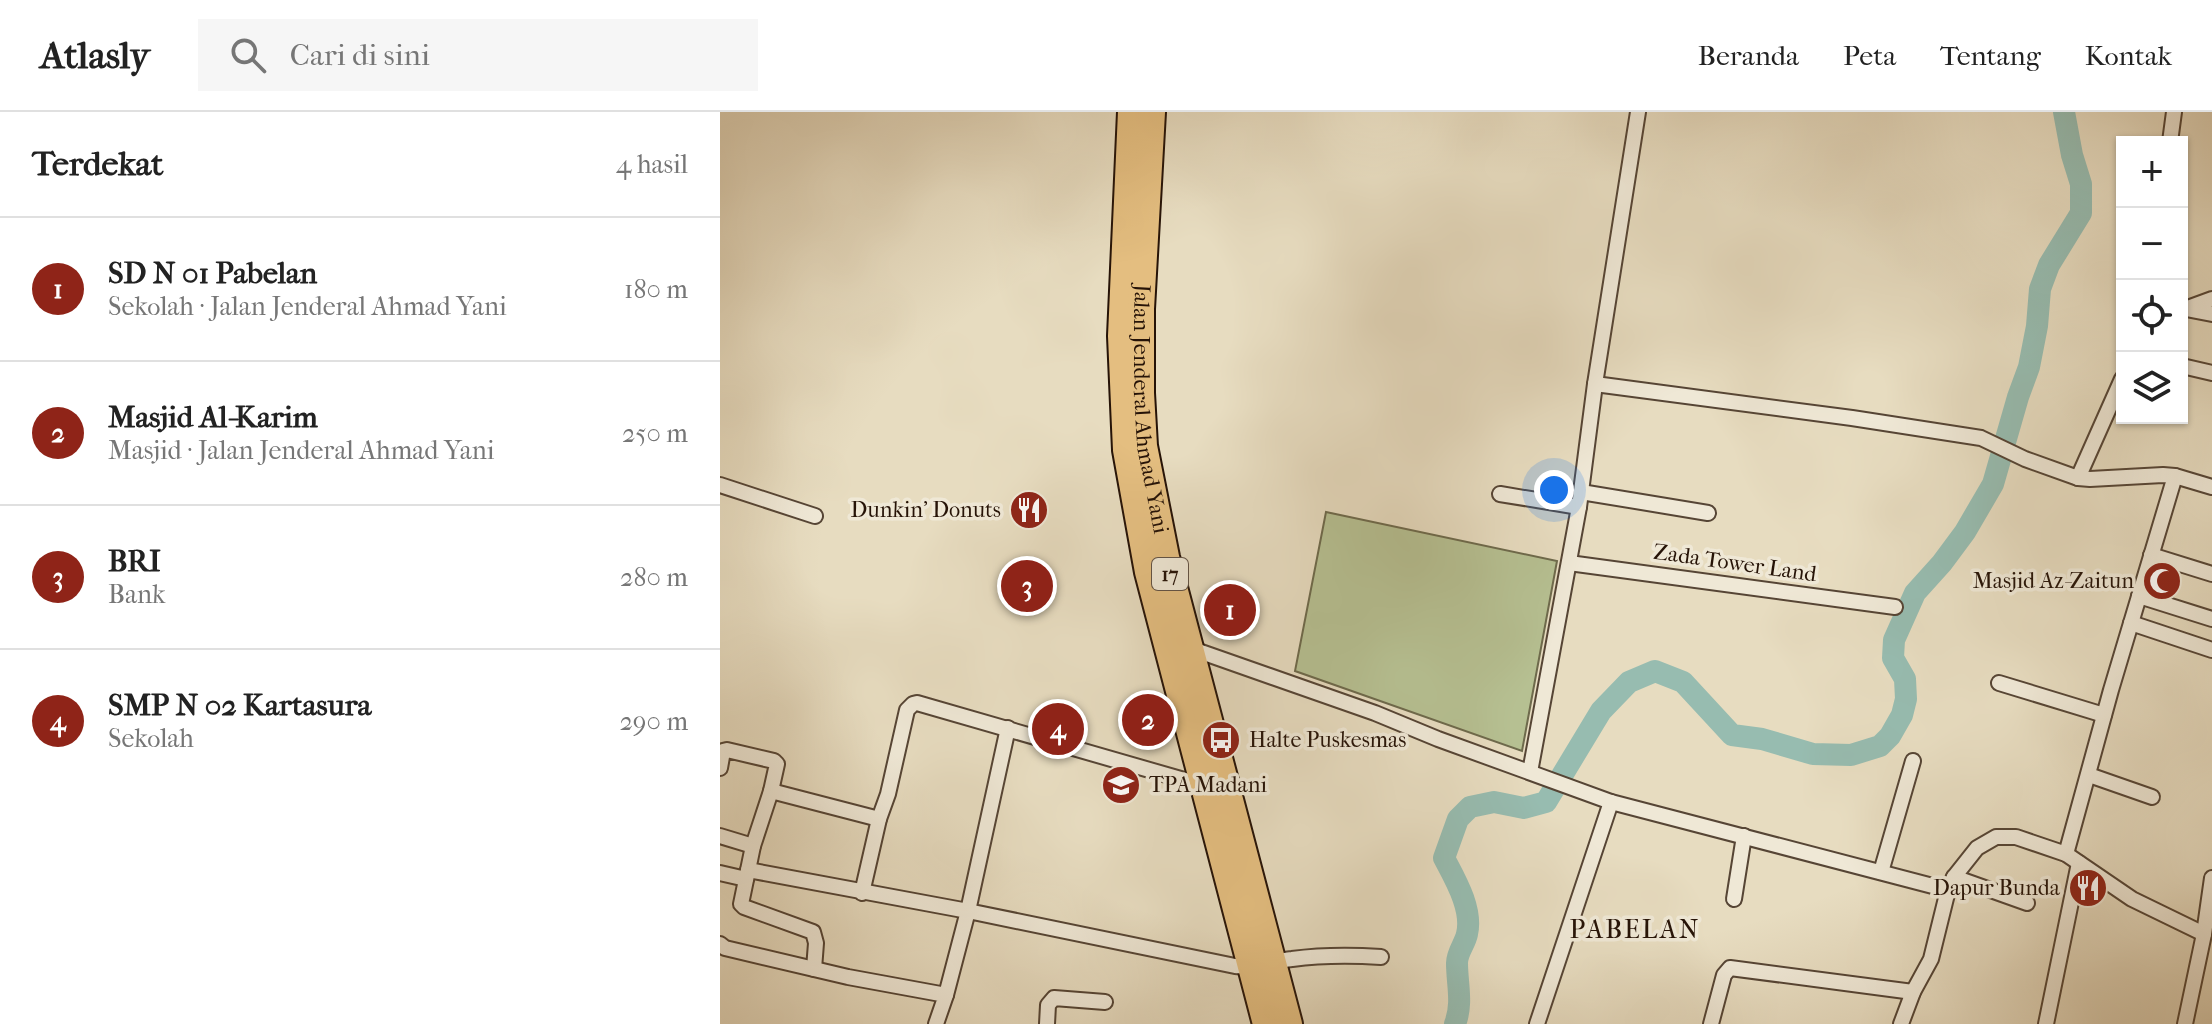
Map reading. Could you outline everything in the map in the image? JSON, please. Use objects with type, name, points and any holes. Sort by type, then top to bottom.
[{"type":"highway","name":"Jalan Jenderal Ahmad Yani","points":[[1131,112],[1121,336],[1126,450],[1148,572],[1178,643],[1261,964],[1266,1024]]},
{"type":"highway","name":"Jalan Jenderal Ahmad Yani","points":[[1152,112],[1141,309],[1144,446],[1205,786],[1261,964],[1289,1024]]},
{"type":"street","points":[[1537,775],[1638,112]]},
{"type":"street","points":[[2171,136],[2174,112]]},
{"type":"street","points":[[2188,308],[2212,299]]},
{"type":"street","points":[[2188,311],[2212,314]]},
{"type":"street","points":[[2188,367],[2212,373]]},
{"type":"street","points":[[1595,384],[1981,438],[2025,459],[2078,478],[2175,476],[2212,487]]},
{"type":"street","points":[[2078,478],[2116,392]]},
{"type":"street","points":[[2046,1024],[2089,775],[2175,476]]},
{"type":"street","points":[[720,485],[815,516]]},
{"type":"street","points":[[1500,494],[1708,513]]},
{"type":"street","points":[[2151,555],[2212,574]]},
{"type":"street","name":"Zada Tower Land","points":[[1569,563],[1895,607]]},
{"type":"street","points":[[2139,596],[2212,619]]},
{"type":"street","points":[[2131,623],[2212,650]]},
{"type":"street","points":[[1178,643],[1611,802],[1881,872],[1951,884],[2027,903]]},
{"type":"street","points":[[1999,683],[2104,715]]},
{"type":"street","points":[[862,893],[907,710],[913,704],[922,703],[1205,786]]},
{"type":"street","points":[[936,1024],[968,911],[1008,728]]},
{"type":"street","points":[[720,768],[723,751],[727,750],[774,761],[777,768],[753,846],[741,903],[743,907],[813,932],[816,943],[814,969]]},
{"type":"street","points":[[1881,872],[1913,761]]},
{"type":"street","points":[[2089,775],[2152,797]]},
{"type":"street","points":[[771,791],[879,819]]},
{"type":"street","points":[[1537,1024],[1611,802]]},
{"type":"street","points":[[720,836],[753,846]]},
{"type":"street","points":[[1734,899],[1744,836]]},
{"type":"street","points":[[1901,1024],[1913,992],[1931,959],[1951,884],[1977,848],[1996,837],[2016,837],[2073,859],[2132,899],[2204,934]]},
{"type":"street","points":[[720,873],[747,874],[968,911],[1235,966],[1320,955],[1381,957]]},
{"type":"street","points":[[2185,1024],[2210,914],[2212,878]]},
{"type":"street","points":[[720,944],[725,948],[814,969],[946,995]]},
{"type":"street","points":[[1711,1024],[1724,975],[1730,968],[1913,992]]},
{"type":"street","points":[[1047,1024],[1048,1005],[1054,998],[1105,1002]]},
{"type":"green space","points":[[1326,512],[1557,561],[1522,751],[1295,671]]},
{"type":"waterway","points":[[1455,1024],[1459,1001],[1457,959],[1468,924],[1462,894],[1444,858],[1458,819],[1470,807],[1494,802],[1524,808],[1546,802],[1601,711],[1629,682],[1655,671],[1683,682],[1732,735],[1762,739],[1813,754],[1851,755],[1880,746],[1890,736],[1902,715],[1906,699],[1905,679],[1893,658],[1894,640],[1915,593],[1965,532],[1993,484],[2029,367],[2040,289],[2049,265],[2081,213],[2081,184],[2064,112]]},
{"type":"place","name":"Dunkin' Donuts","points":[[1029,510]]},
{"type":"place","name":"Masjid Az-Zaitun","points":[[2162,581]]},
{"type":"place","name":"BRI","points":[[1027,586]]},
{"type":"place","name":"SD N 01 Pabelan","points":[[1230,610]]},
{"type":"place","name":"Masjid Al-Karim","points":[[1148,720]]},
{"type":"place","name":"SMP N 02 Kartasura","points":[[1058,729]]},
{"type":"place","name":"Halte Puskesmas","points":[[1221,740]]},
{"type":"place","name":"TPA Madani","points":[[1121,785]]},
{"type":"place","name":"Dapur Bunda","points":[[2088,888]]},
{"type":"district","name":"PABELAN","points":[[1635,929]]}]
